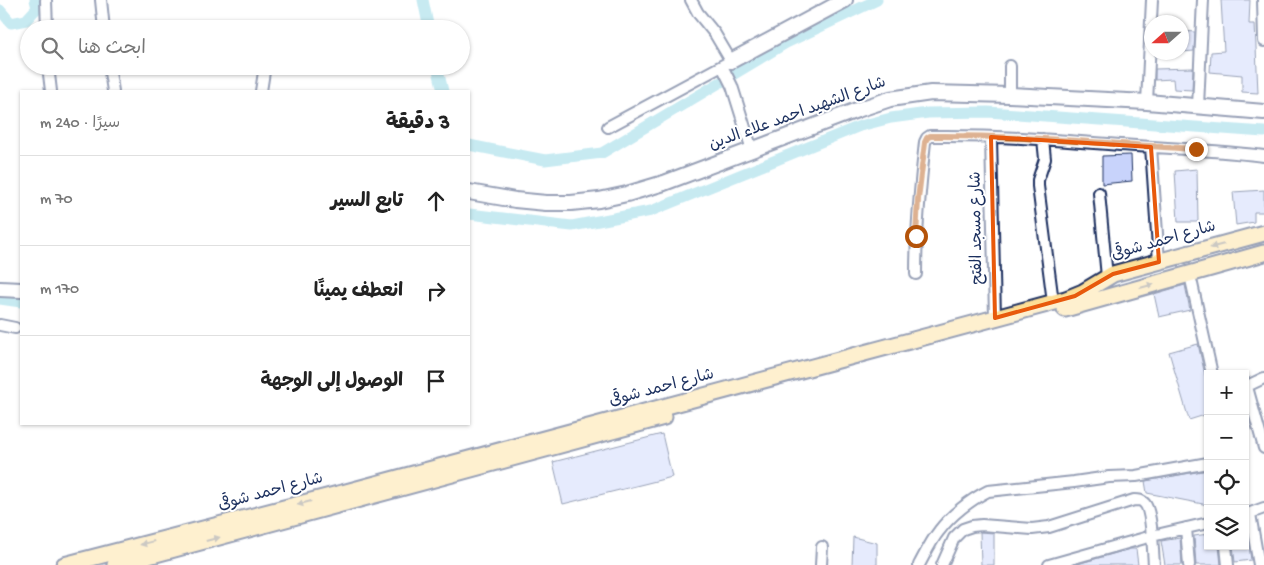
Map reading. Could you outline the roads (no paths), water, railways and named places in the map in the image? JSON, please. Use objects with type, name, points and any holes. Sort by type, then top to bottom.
[{"type":"main road","points":[[726,66],[845,0]]},
{"type":"main road","name":"شارع الشهيد احمد علاء الدين","points":[[470,192],[546,204],[598,200],[646,189],[890,99],[932,93],[1147,102],[1264,112]]},
{"type":"main road","name":"شارع احمد شوقى","points":[[64,565],[356,489],[1075,296],[1113,275],[1264,233]]},
{"type":"main road","name":"شارع احمد شوقى","points":[[115,565],[1190,275],[1264,253]]},
{"type":"main road","points":[[1113,275],[1125,292]]},
{"type":"main road","points":[[0,289],[20,290]]},
{"type":"street","points":[[46,0],[47,20]]},
{"type":"street","points":[[100,0],[103,20]]},
{"type":"street","points":[[691,0],[698,13],[715,34],[752,150]]},
{"type":"street","points":[[1147,102],[1152,0]]},
{"type":"street","points":[[1198,106],[1204,0]]},
{"type":"street","points":[[1263,0],[1264,41]]},
{"type":"street","points":[[608,127],[726,66]]},
{"type":"street","points":[[1010,66],[1010,95]]},
{"type":"street","points":[[49,75],[50,90]]},
{"type":"street","points":[[110,75],[113,90]]},
{"type":"street","points":[[260,90],[263,75]]},
{"type":"street","points":[[916,274],[918,199],[925,142],[930,136],[1043,139],[1196,149],[1264,156]]},
{"type":"street","name":"شارع مسجد الفتح","points":[[991,137],[995,318]]},
{"type":"street","points":[[1043,139],[1044,158],[1038,186],[1053,302]]},
{"type":"street","points":[[1151,147],[1158,262]]},
{"type":"street","points":[[1099,193],[1113,275]]},
{"type":"street","points":[[1190,275],[1211,370]]},
{"type":"street","points":[[0,325],[15,328]]},
{"type":"street","points":[[1249,386],[1264,378]]},
{"type":"street","points":[[1249,397],[1264,448]]},
{"type":"street","points":[[918,565],[946,522],[978,496],[988,491],[1109,477],[1136,476],[1204,463]]},
{"type":"street","points":[[942,565],[954,538],[963,529],[972,526],[1041,529],[1134,500],[1141,500],[1148,508],[1154,565]]},
{"type":"street","points":[[1249,513],[1264,508]]},
{"type":"street","points":[[1249,518],[1260,539],[1259,565]]},
{"type":"street","points":[[1049,565],[1152,536],[1204,524]]},
{"type":"street","points":[[1186,528],[1189,565]]},
{"type":"street","points":[[820,565],[822,547]]},
{"type":"street","points":[[1226,550],[1228,565]]},
{"type":"street","points":[[926,565],[927,551]]},
{"type":"waterway","points":[[26,20],[37,8],[35,0]]},
{"type":"waterway","points":[[423,0],[427,20]]},
{"type":"waterway","points":[[470,145],[545,160],[602,153],[786,43],[877,0]]},
{"type":"waterway","points":[[0,10],[11,23],[20,21]]},
{"type":"waterway","points":[[439,75],[443,90]]},
{"type":"waterway","points":[[470,214],[572,226],[651,211],[860,126],[891,118],[928,113],[988,112],[1264,132]]},
{"type":"waterway","points":[[0,299],[20,302]]}]
